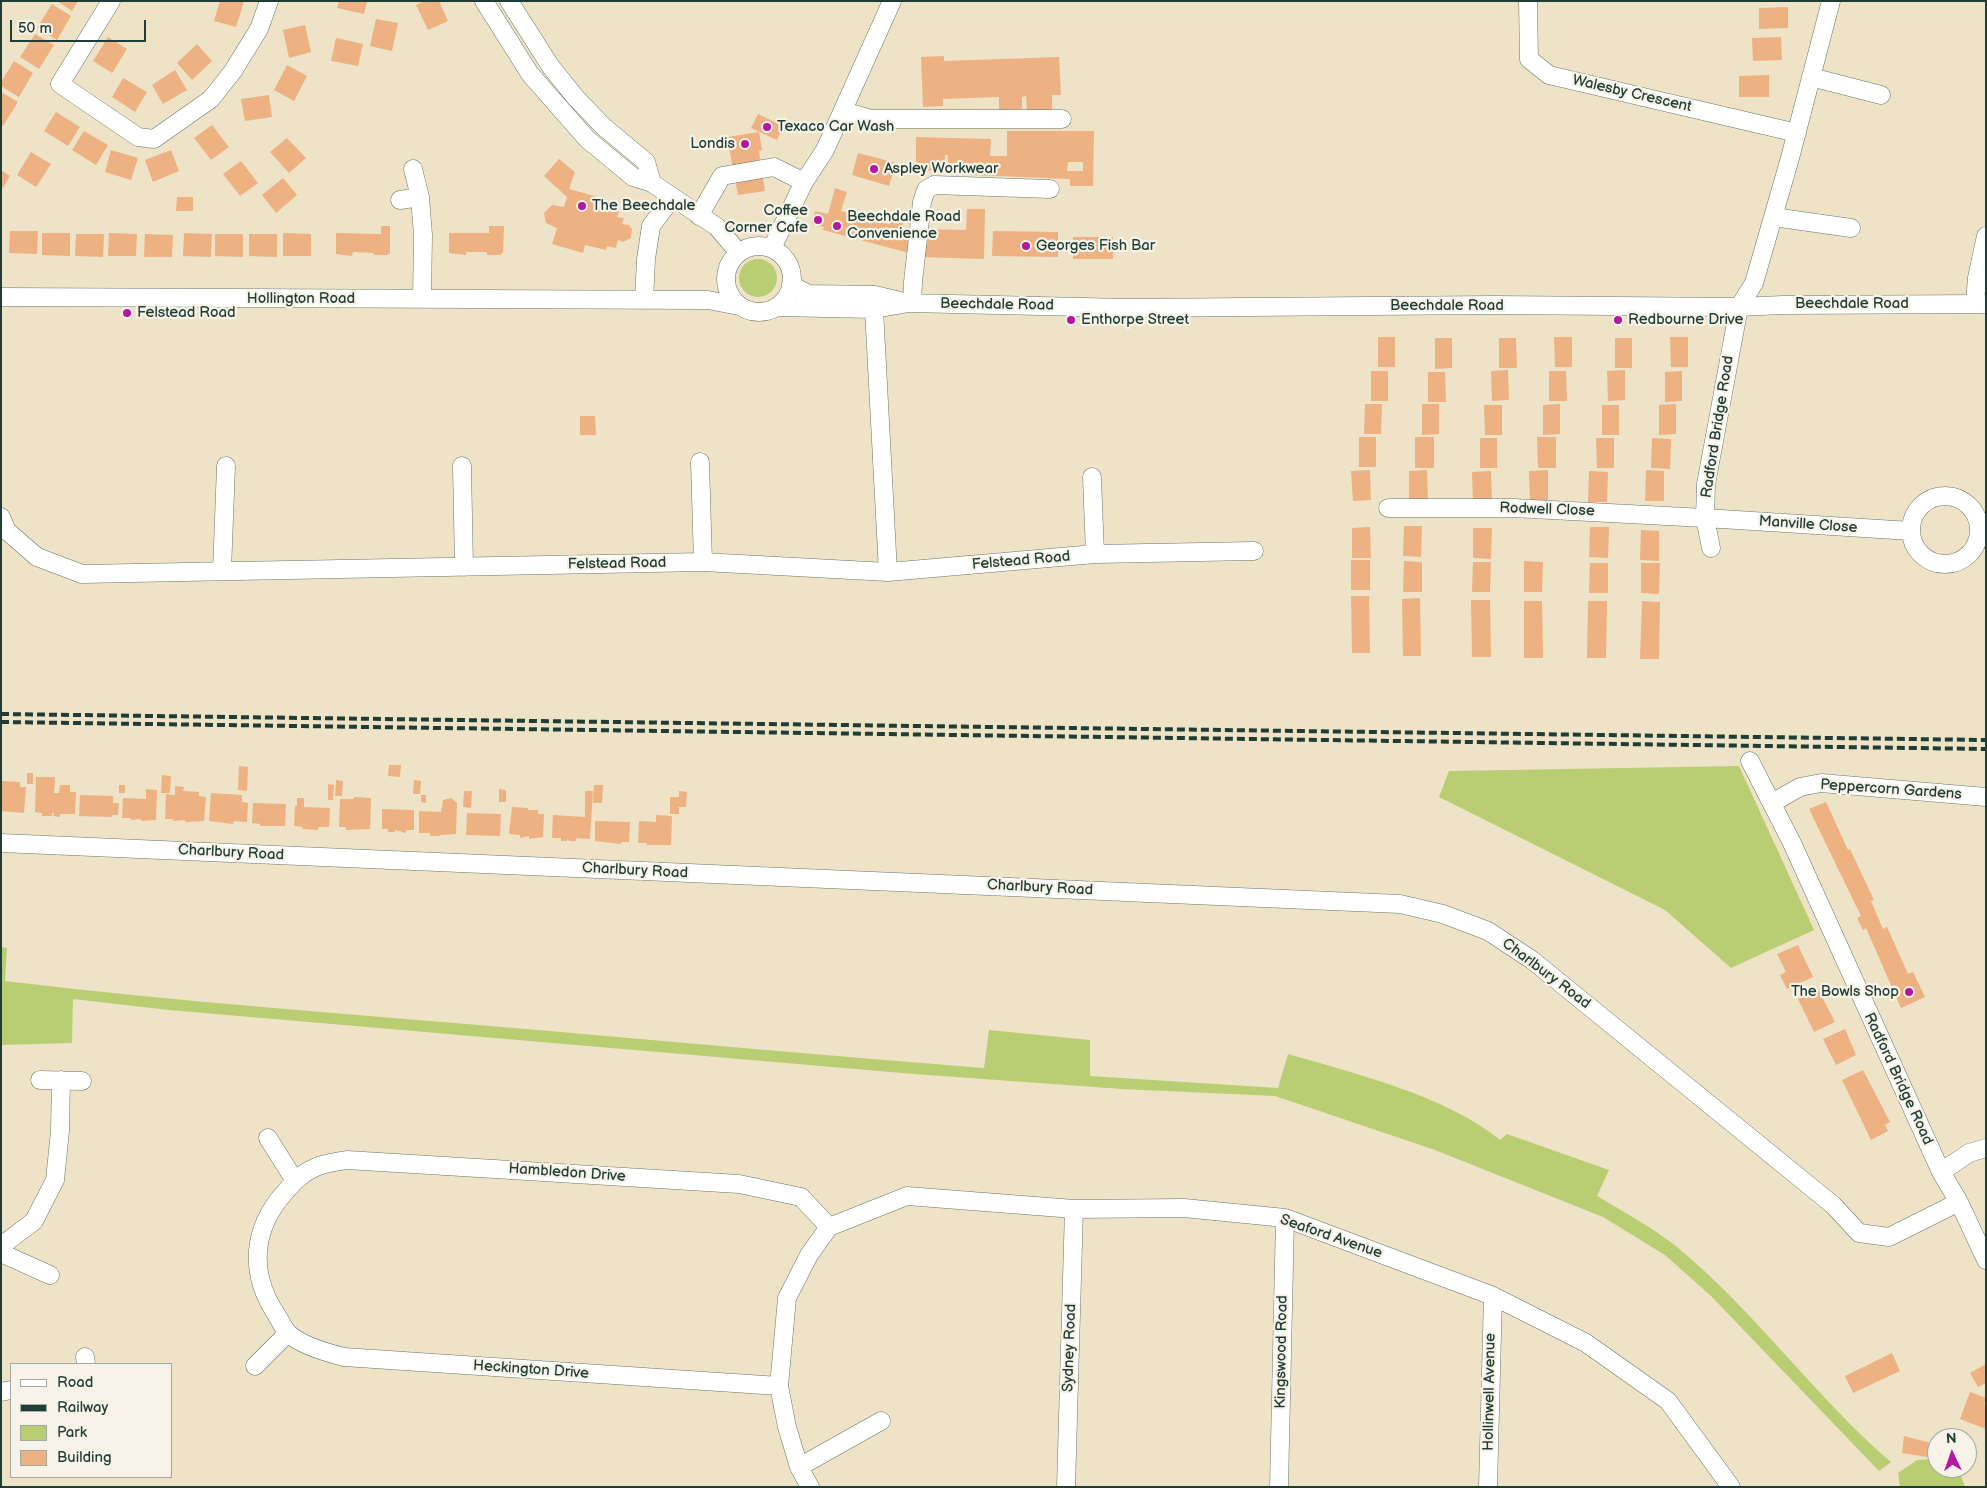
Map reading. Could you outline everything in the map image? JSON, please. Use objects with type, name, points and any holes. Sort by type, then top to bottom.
[{"type":"street","points":[[111,1],[60,84],[138,137],[154,138],[211,100],[233,71],[259,29],[269,1]]},
{"type":"street","points":[[509,1],[551,67],[576,98],[604,127],[646,162],[652,183]]},
{"type":"street","points":[[772,248],[804,182],[825,150],[892,1]]},
{"type":"street","name":"Walesby Crescent","points":[[1528,1],[1528,59],[1549,75],[1796,133]]},
{"type":"street","points":[[1739,307],[1754,283],[1831,1]]},
{"type":"street","points":[[486,2],[530,74],[587,139],[633,177],[652,183],[717,227],[739,252]]},
{"type":"street","points":[[1811,77],[1881,95]]},
{"type":"street","points":[[843,111],[871,119],[1062,119]]},
{"type":"street","points":[[699,216],[722,176],[774,167],[804,182]]},
{"type":"street","points":[[413,169],[420,197],[423,235],[422,299]]},
{"type":"street","points":[[911,303],[922,202],[926,190],[934,185],[1050,189]]},
{"type":"street","points":[[400,200],[420,197]]},
{"type":"street","points":[[644,300],[646,259],[652,226],[672,198]]},
{"type":"street","points":[[1773,217],[1851,228]]},
{"type":"street","points":[[1981,304],[1977,278],[1986,236]]},
{"type":"street","points":[[776,306],[786,297],[791,285],[790,267],[779,253],[772,248],[755,246],[739,252],[731,258],[726,275],[728,292],[739,306],[758,311],[776,306],[874,309],[888,572]]},
{"type":"street","name":"Beechdale Road","points":[[791,285],[808,294],[875,295],[911,303]]},
{"type":"street","name":"Hollington Road","points":[[708,300],[728,292]]},
{"type":"street","name":"Hollington Road","points":[[1,297],[708,300],[739,306]]},
{"type":"street","name":"Beechdale Road","points":[[874,309],[911,303],[1126,308],[1494,305],[1739,307],[1981,304]]},
{"type":"street","name":"Radford Bridge Road","points":[[1711,548],[1705,518],[1706,484],[1739,307]]},
{"type":"street","points":[[700,462],[702,562]]},
{"type":"street","points":[[222,571],[226,466]]},
{"type":"street","points":[[462,466],[464,566]]},
{"type":"street","points":[[1092,477],[1095,554]]},
{"type":"street","name":"Rodwell Close","points":[[1388,508],[1513,508],[1705,518]]},
{"type":"street","name":"Felstead Road","points":[[1,517],[7,531],[37,557],[82,574],[702,562],[888,572],[1095,554],[1254,552]]},
{"type":"street","name":"Manville Close","points":[[1705,518],[1911,531]]},
{"type":"street","name":"Radford Bridge Road","points":[[1750,761],[1792,843],[1941,1172],[1959,1202],[1986,1260]]},
{"type":"street","name":"Peppercorn Gardens","points":[[1772,803],[1800,786],[1821,783],[1986,796]]},
{"type":"street","name":"Charlbury Road","points":[[1,843],[1400,904],[1443,914],[1488,931],[1532,960],[1833,1205],[1859,1233],[1889,1237],[1959,1202]]},
{"type":"street","points":[[40,1080],[82,1081]]},
{"type":"street","points":[[52,1276],[3,1247],[34,1221],[55,1180],[60,1131],[60,1080]]},
{"type":"street","points":[[268,1138],[295,1181]]},
{"type":"street","points":[[1941,1172],[1969,1153],[1986,1148]]},
{"type":"street","name":"Hambledon Drive","points":[[257,1255],[263,1226],[274,1205],[295,1181],[313,1168],[347,1160],[740,1184],[800,1197],[829,1227]]},
{"type":"street","name":"Seaford Avenue","points":[[829,1227],[907,1196],[1074,1209],[1184,1208],[1285,1218],[1493,1296],[1586,1343],[1668,1402],[1731,1487]]},
{"type":"street","name":"Sydney Road","points":[[1066,1487],[1074,1209]]},
{"type":"street","name":"Kingswood Road","points":[[1279,1487],[1285,1218]]},
{"type":"street","points":[[810,1487],[799,1467],[787,1427],[779,1386],[788,1298],[809,1255],[829,1227]]},
{"type":"street","name":"Heckington Drive","points":[[257,1255],[259,1279],[266,1299],[288,1333],[310,1346],[344,1357],[779,1386]]},
{"type":"street","name":"Hollinwell Avenue","points":[[1488,1487],[1493,1296]]},
{"type":"street","points":[[255,1366],[288,1333]]},
{"type":"street","points":[[799,1467],[881,1421]]},
{"type":"green space","points":[[758,259],[772,264],[777,278],[772,292],[758,297],[744,292],[739,278],[744,264]]},
{"type":"green space","points":[[1739,766],[1814,930],[1731,968],[1665,910],[1439,797],[1449,771]]},
{"type":"green space","points":[[1,947],[7,948],[5,981],[200,1001],[869,1059],[984,1068],[989,1030],[1090,1040],[1090,1076],[1278,1088],[1288,1054],[1370,1078],[1427,1098],[1478,1124],[1500,1140],[1507,1134],[1609,1170],[1597,1196],[1658,1233],[1705,1272],[1733,1298],[1836,1410],[1891,1462],[1879,1471],[1711,1296],[1665,1255],[1603,1217],[1435,1150],[1275,1096],[1122,1089],[914,1074],[169,1010],[73,999],[72,1043],[1,1045]]},
{"type":"green space","points":[[1917,1460],[1927,1460],[1927,1478],[1962,1478],[1965,1487],[1900,1487],[1898,1473]]},
{"type":"building","points":[[57,1],[78,1],[72,11]]},
{"type":"building","points":[[220,1],[244,1],[236,27],[214,21]]},
{"type":"building","points":[[339,1],[367,1],[364,14],[337,8]]},
{"type":"building","points":[[425,1],[439,1],[448,21],[428,30],[416,5]]},
{"type":"building","points":[[52,4],[71,16],[57,40],[37,28]]},
{"type":"building","points":[[1788,7],[1788,28],[1759,29],[1759,8]]},
{"type":"building","points":[[376,19],[398,23],[392,51],[370,46]]},
{"type":"building","points":[[305,25],[311,52],[289,58],[283,30]]},
{"type":"building","points":[[35,34],[54,45],[39,69],[20,57]]},
{"type":"building","points":[[108,37],[127,49],[112,73],[93,61]]},
{"type":"building","points":[[1781,37],[1782,60],[1753,61],[1752,38]]},
{"type":"building","points":[[336,38],[363,44],[358,66],[331,61]]},
{"type":"building","points":[[197,44],[212,61],[192,80],[177,63]]},
{"type":"building","points":[[944,56],[944,61],[1059,57],[1061,95],[1052,95],[1052,110],[1027,111],[1026,96],[1022,97],[1022,109],[999,110],[999,97],[943,99],[943,106],[923,107],[921,57]]},
{"type":"building","points":[[14,61],[33,73],[19,97],[1,86],[1,82]]},
{"type":"building","points":[[287,65],[307,76],[294,101],[274,90]]},
{"type":"building","points":[[175,70],[187,90],[163,104],[152,85]]},
{"type":"building","points":[[1769,75],[1769,97],[1739,97],[1739,76]]},
{"type":"building","points":[[123,78],[147,92],[135,112],[112,97]]},
{"type":"building","points":[[1,92],[18,102],[3,126],[1,125]]},
{"type":"building","points":[[269,95],[272,117],[245,121],[241,99]]},
{"type":"building","points":[[56,112],[80,127],[68,146],[44,131]]},
{"type":"building","name":"Texaco Car Wash","points":[[758,114],[783,126],[777,140],[751,128]]},
{"type":"building","points":[[212,125],[229,147],[211,160],[194,138]]},
{"type":"building","points":[[84,131],[108,145],[96,165],[72,150]]},
{"type":"building","points":[[1007,131],[1094,131],[1093,186],[1070,186],[1070,179],[948,174],[948,155],[945,155],[945,171],[916,170],[916,137],[991,139],[990,156],[1007,156]],"holes":[[[1068,162],[1083,162],[1083,171],[1067,171]]]},
{"type":"building","points":[[759,132],[762,150],[759,151],[765,191],[738,195],[727,137]]},
{"type":"building","points":[[287,138],[306,158],[289,173],[270,152]]},
{"type":"building","points":[[111,150],[138,158],[131,180],[105,172]]},
{"type":"building","points":[[171,150],[179,171],[153,182],[145,160]]},
{"type":"building","points":[[31,152],[51,164],[36,187],[17,175]]},
{"type":"building","name":"Aspley Workwear","points":[[858,153],[896,163],[889,186],[852,175]]},
{"type":"building","name":"The Beechdale","points":[[559,159],[575,172],[569,189],[602,198],[600,207],[619,211],[617,217],[624,218],[622,224],[629,225],[632,229],[631,238],[623,242],[618,240],[616,248],[607,246],[606,250],[585,245],[583,253],[552,244],[557,228],[546,223],[544,213],[552,205],[564,207],[567,197],[544,176]]},
{"type":"building","points":[[241,161],[258,183],[240,196],[223,174]]},
{"type":"building","points":[[1,170],[10,176],[1,191]]},
{"type":"building","points":[[283,178],[297,195],[276,213],[262,195]]},
{"type":"building","points":[[835,188],[847,192],[841,211],[889,224],[891,217],[904,220],[899,238],[913,241],[909,253],[823,230],[824,227],[812,224],[815,211],[828,214]]},
{"type":"building","points":[[177,197],[193,197],[193,211],[176,211]]},
{"type":"building","points":[[967,209],[985,209],[984,259],[920,257],[921,229],[966,230]]},
{"type":"building","points":[[381,226],[390,226],[390,254],[374,255],[373,253],[353,252],[352,256],[336,254],[336,233],[381,234]]},
{"type":"building","points":[[489,226],[504,226],[503,253],[501,255],[487,255],[487,252],[466,252],[466,255],[449,253],[449,233],[489,233]]},
{"type":"building","points":[[10,231],[38,231],[37,254],[9,253]]},
{"type":"building","points":[[993,231],[1058,232],[1058,257],[992,256]]},
{"type":"building","points":[[42,233],[70,233],[70,256],[42,255]]},
{"type":"building","points":[[109,233],[137,234],[136,256],[108,256]]},
{"type":"building","points":[[184,233],[212,234],[211,257],[183,256]]},
{"type":"building","points":[[283,233],[311,234],[311,256],[283,256]]},
{"type":"building","points":[[76,234],[104,234],[103,257],[75,256]]},
{"type":"building","points":[[145,234],[173,235],[172,257],[144,257]]},
{"type":"building","points":[[215,234],[243,234],[243,257],[215,256]]},
{"type":"building","points":[[249,234],[277,234],[277,257],[249,256]]},
{"type":"building","points":[[1073,237],[1113,237],[1113,259],[1073,259]]},
{"type":"building","points":[[1378,337],[1395,337],[1395,367],[1378,367]]},
{"type":"building","points":[[1554,337],[1572,337],[1572,367],[1555,367]]},
{"type":"building","points":[[1670,337],[1688,337],[1688,367],[1671,367]]},
{"type":"building","points":[[1435,338],[1452,338],[1452,368],[1435,369]]},
{"type":"building","points":[[1499,338],[1516,338],[1517,368],[1499,368]]},
{"type":"building","points":[[1615,338],[1632,338],[1632,368],[1615,368]]},
{"type":"building","points":[[1508,370],[1509,400],[1492,401],[1491,371]]},
{"type":"building","points":[[1625,370],[1625,400],[1608,401],[1607,371]]},
{"type":"building","points":[[1371,371],[1388,371],[1388,401],[1371,401]]},
{"type":"building","points":[[1549,371],[1566,371],[1567,401],[1549,401]]},
{"type":"building","points":[[1682,371],[1682,401],[1665,402],[1665,372]]},
{"type":"building","points":[[1428,372],[1445,372],[1446,402],[1428,402]]},
{"type":"building","points":[[1365,404],[1382,404],[1381,434],[1364,434]]},
{"type":"building","points":[[1422,404],[1439,404],[1439,434],[1422,435]]},
{"type":"building","points":[[1560,404],[1560,434],[1543,435],[1543,405]]},
{"type":"building","points":[[1676,404],[1676,434],[1659,435],[1659,405]]},
{"type":"building","points":[[1484,405],[1502,405],[1502,435],[1485,435]]},
{"type":"building","points":[[1602,405],[1619,405],[1619,435],[1602,435]]},
{"type":"building","points":[[580,416],[595,416],[596,435],[580,435]]},
{"type":"building","points":[[1359,437],[1376,437],[1376,467],[1359,467]]},
{"type":"building","points":[[1415,437],[1434,437],[1434,468],[1415,468]]},
{"type":"building","points":[[1537,437],[1556,437],[1556,468],[1538,468]]},
{"type":"building","points":[[1480,438],[1497,438],[1497,468],[1480,468]]},
{"type":"building","points":[[1596,438],[1614,438],[1614,468],[1597,468]]},
{"type":"building","points":[[1652,438],[1671,439],[1670,469],[1651,468]]},
{"type":"building","points":[[1370,470],[1371,500],[1353,501],[1351,471]]},
{"type":"building","points":[[1427,470],[1428,501],[1409,501],[1409,471]]},
{"type":"building","points":[[1548,470],[1548,501],[1530,501],[1529,471]]},
{"type":"building","points":[[1646,470],[1664,471],[1664,501],[1645,501]]},
{"type":"building","points":[[1491,471],[1492,501],[1473,502],[1472,472]]},
{"type":"building","points":[[1589,471],[1608,472],[1607,502],[1588,502]]},
{"type":"building","points":[[1404,526],[1422,526],[1421,557],[1403,556]]},
{"type":"building","points":[[1370,527],[1371,558],[1352,558],[1352,528]]},
{"type":"building","points":[[1590,527],[1609,527],[1608,558],[1589,557]]},
{"type":"building","points":[[1473,528],[1492,528],[1491,559],[1473,558]]},
{"type":"building","points":[[1641,530],[1659,531],[1659,561],[1640,560]]},
{"type":"building","points":[[1351,560],[1370,560],[1370,590],[1351,590]]},
{"type":"building","points":[[1404,561],[1422,562],[1422,592],[1403,592]]},
{"type":"building","points":[[1524,561],[1543,562],[1542,592],[1524,592]]},
{"type":"building","points":[[1473,562],[1491,562],[1490,592],[1472,592]]},
{"type":"building","points":[[1590,563],[1608,563],[1608,593],[1589,593]]},
{"type":"building","points":[[1641,563],[1660,563],[1659,594],[1641,593]]},
{"type":"building","points":[[1351,596],[1369,596],[1370,653],[1352,653]]},
{"type":"building","points":[[1420,598],[1421,656],[1403,656],[1402,599]]},
{"type":"building","points":[[1471,600],[1490,600],[1491,657],[1472,657]]},
{"type":"building","points":[[1524,601],[1542,601],[1543,658],[1524,658]]},
{"type":"building","points":[[1588,601],[1607,601],[1606,658],[1587,658]]},
{"type":"building","points":[[1642,601],[1660,602],[1659,659],[1640,659]]},
{"type":"building","points":[[389,765],[401,765],[400,777],[388,776]]},
{"type":"building","points":[[239,766],[248,767],[247,791],[238,790]]},
{"type":"building","points":[[27,773],[33,773],[33,784],[27,784]]},
{"type":"building","points":[[162,775],[171,776],[170,793],[161,793]]},
{"type":"building","points":[[36,777],[55,777],[54,793],[59,793],[60,785],[70,785],[70,792],[76,792],[75,814],[60,814],[60,817],[53,816],[54,813],[52,813],[52,816],[42,816],[42,813],[35,812]]},
{"type":"building","points":[[336,780],[343,781],[342,796],[335,796]]},
{"type":"building","points":[[414,780],[421,781],[420,794],[413,794]]},
{"type":"building","points":[[1,781],[20,782],[20,787],[26,787],[24,813],[1,811]]},
{"type":"building","points":[[328,784],[334,785],[333,800],[328,800]]},
{"type":"building","points":[[119,785],[125,785],[125,793],[119,793]]},
{"type":"building","points":[[594,785],[603,785],[602,803],[593,803]]},
{"type":"building","points":[[175,786],[184,787],[183,791],[199,792],[199,796],[206,797],[204,821],[185,822],[185,820],[173,821],[173,819],[165,819],[166,794],[175,795]]},
{"type":"building","points":[[146,789],[157,790],[156,820],[141,821],[141,819],[131,820],[131,818],[122,818],[123,798],[146,799]]},
{"type":"building","points":[[499,789],[506,790],[506,802],[499,802]]},
{"type":"building","points":[[464,791],[472,791],[471,808],[463,807]]},
{"type":"building","points":[[585,791],[593,791],[590,839],[576,838],[576,841],[569,841],[568,839],[567,841],[561,841],[561,838],[552,838],[553,815],[585,817]]},
{"type":"building","points":[[679,791],[687,792],[686,807],[679,807],[679,814],[670,814],[670,797],[679,797]]},
{"type":"building","points":[[211,793],[242,795],[242,802],[248,803],[247,822],[234,821],[233,824],[209,821]]},
{"type":"building","points":[[80,795],[113,796],[113,803],[119,803],[118,815],[112,815],[112,817],[79,816]]},
{"type":"building","points":[[421,795],[426,795],[426,803],[421,802]]},
{"type":"building","points":[[354,797],[371,798],[370,829],[346,830],[346,827],[339,827],[340,799],[354,799]]},
{"type":"building","points":[[297,798],[304,798],[304,807],[330,808],[329,827],[318,827],[318,830],[302,829],[303,827],[294,826]]},
{"type":"building","points":[[451,798],[457,803],[456,834],[430,836],[430,833],[419,833],[419,811],[441,812],[443,800]]},
{"type":"building","points":[[1826,802],[1874,900],[1871,901],[1883,929],[1887,927],[1908,974],[1913,972],[1925,997],[1901,1008],[1866,928],[1863,930],[1857,918],[1861,916],[1809,809]]},
{"type":"building","points":[[253,803],[286,804],[285,826],[260,826],[260,824],[252,823]]},
{"type":"building","points":[[512,807],[538,810],[538,814],[544,814],[543,837],[529,839],[529,836],[520,838],[520,835],[509,834]]},
{"type":"building","points":[[382,809],[414,810],[414,830],[406,830],[406,833],[395,830],[395,832],[388,832],[388,829],[382,829]]},
{"type":"building","points":[[467,813],[501,814],[500,836],[466,835]]},
{"type":"building","points":[[656,815],[672,816],[671,845],[646,845],[647,843],[638,843],[639,821],[656,822]]},
{"type":"building","points":[[595,821],[630,822],[629,842],[621,842],[621,844],[595,841]]},
{"type":"building","points":[[1798,945],[1813,977],[1787,989],[1780,975],[1786,972],[1777,954]]},
{"type":"building","points":[[1818,989],[1835,1022],[1814,1032],[1798,999]]},
{"type":"building","points":[[1845,1029],[1856,1055],[1836,1065],[1823,1039]]},
{"type":"building","points":[[1863,1070],[1890,1122],[1885,1125],[1888,1131],[1871,1140],[1842,1080]]},
{"type":"building","points":[[1892,1353],[1900,1371],[1853,1393],[1845,1376]]},
{"type":"building","points":[[1986,1364],[1986,1383],[1978,1387],[1970,1373]]},
{"type":"building","points":[[1970,1392],[1986,1398],[1984,1404],[1986,1405],[1986,1429],[1960,1419]]},
{"type":"building","points":[[1904,1436],[1927,1442],[1927,1457],[1902,1453]]},
{"type":"railway","points":[[1,714],[1986,740]]},
{"type":"railway","points":[[1,722],[1986,749]]},
{"type":"place","name":"Texaco Car Wash","points":[[767,127]]},
{"type":"place","name":"Londis","points":[[745,144]]},
{"type":"place","name":"Aspley Workwear","points":[[874,169]]},
{"type":"place","name":"The Beechdale","points":[[582,206]]},
{"type":"place","name":"Coffee Corner Cafe","points":[[818,220]]},
{"type":"place","name":"Beechdale Road Convenience","points":[[837,226]]},
{"type":"place","name":"Georges Fish Bar","points":[[1026,246]]},
{"type":"place","name":"Felstead Road","points":[[127,313]]},
{"type":"place","name":"Enthorpe Street","points":[[1071,320]]},
{"type":"place","name":"Redbourne Drive","points":[[1618,320]]},
{"type":"place","name":"The Bowls Shop","points":[[1909,992]]}]
